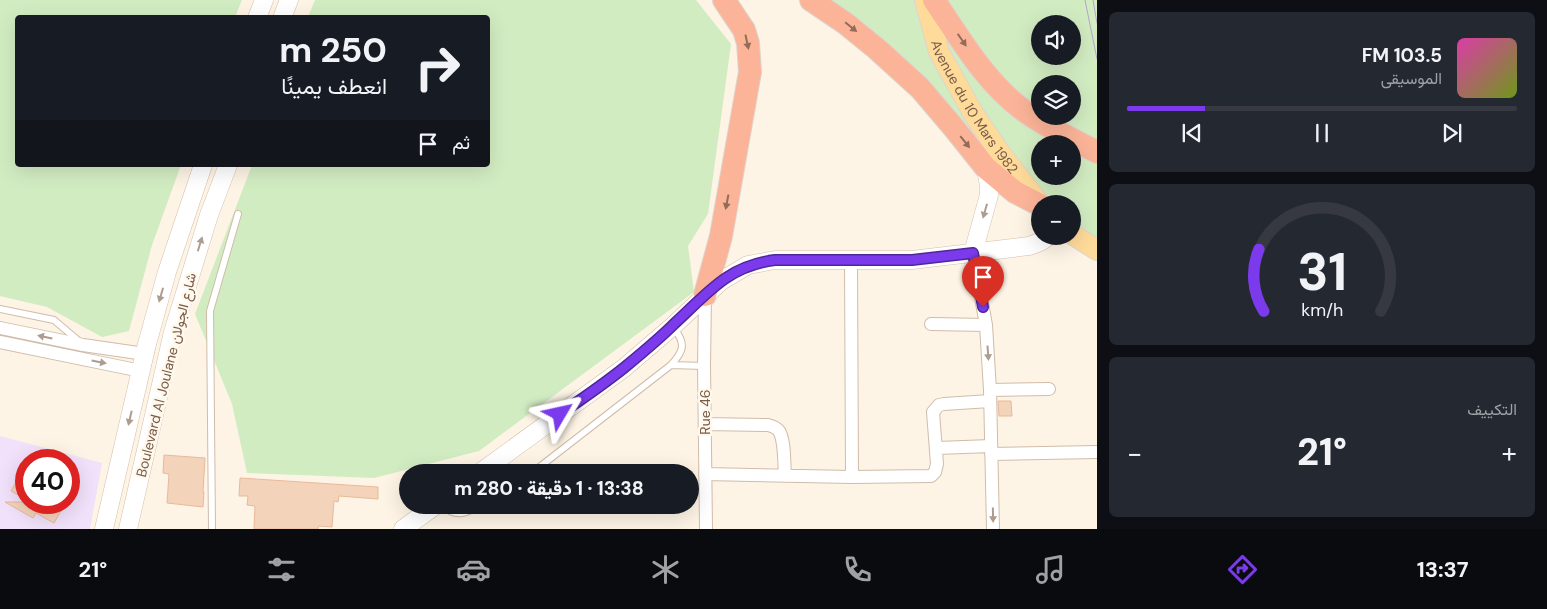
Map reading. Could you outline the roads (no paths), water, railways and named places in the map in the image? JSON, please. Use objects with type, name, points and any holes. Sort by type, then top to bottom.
[{"type":"highway","points":[[705,295],[721,236],[750,72],[748,43],[744,30],[724,0]]},
{"type":"highway","points":[[811,0],[845,23],[920,88],[986,168],[1015,192],[1031,200]]},
{"type":"highway","points":[[934,0],[983,71],[1002,91],[1022,109],[1045,125],[1097,152]]},
{"type":"main road","points":[[258,15],[264,0]]},
{"type":"main road","points":[[283,15],[289,0]]},
{"type":"main road","name":"Avenue du 10 Mars 1982","points":[[925,0],[938,52],[968,104],[998,150],[1032,195]]},
{"type":"main road","name":"Boulevard Al Joulane شارع الجولان","points":[[104,529],[143,362],[167,272],[202,167]]},
{"type":"main road","name":"Boulevard Al Joulane شارع الجولان","points":[[128,529],[174,332],[209,215],[227,167]]},
{"type":"main road","points":[[973,253],[989,195],[986,168]]},
{"type":"main road","points":[[1081,240],[1097,250]]},
{"type":"main road","points":[[492,464],[624,368],[721,281],[748,266],[775,260],[912,260],[1031,245]]},
{"type":"main road","points":[[403,529],[424,514]]},
{"type":"street","points":[[973,253],[986,325],[990,395],[993,529]]},
{"type":"street","points":[[851,260],[852,478]]},
{"type":"street","name":"Rue 46","points":[[705,295],[706,529]]},
{"type":"street","points":[[931,324],[986,325]]},
{"type":"street","points":[[0,328],[83,345],[143,362]]},
{"type":"street","points":[[0,342],[143,362]]},
{"type":"street","points":[[705,474],[852,478],[931,476],[938,464],[932,416],[935,408],[944,404],[990,395],[1050,389]]},
{"type":"street","points":[[705,424],[768,425],[775,427],[782,438],[785,476]]},
{"type":"street","points":[[937,448],[1097,452]]},
{"type":"lane","points":[[212,529],[210,311],[238,214]]},
{"type":"lane","points":[[0,309],[54,320],[83,345]]},
{"type":"lane","points":[[543,464],[671,365],[679,356],[682,348],[681,337],[673,326]]},
{"type":"lane","points":[[671,365],[704,366]]},
{"type":"tram line","points":[[1085,0],[1097,59]]},
{"type":"tram line","points":[[1093,0],[1097,23]]}]
